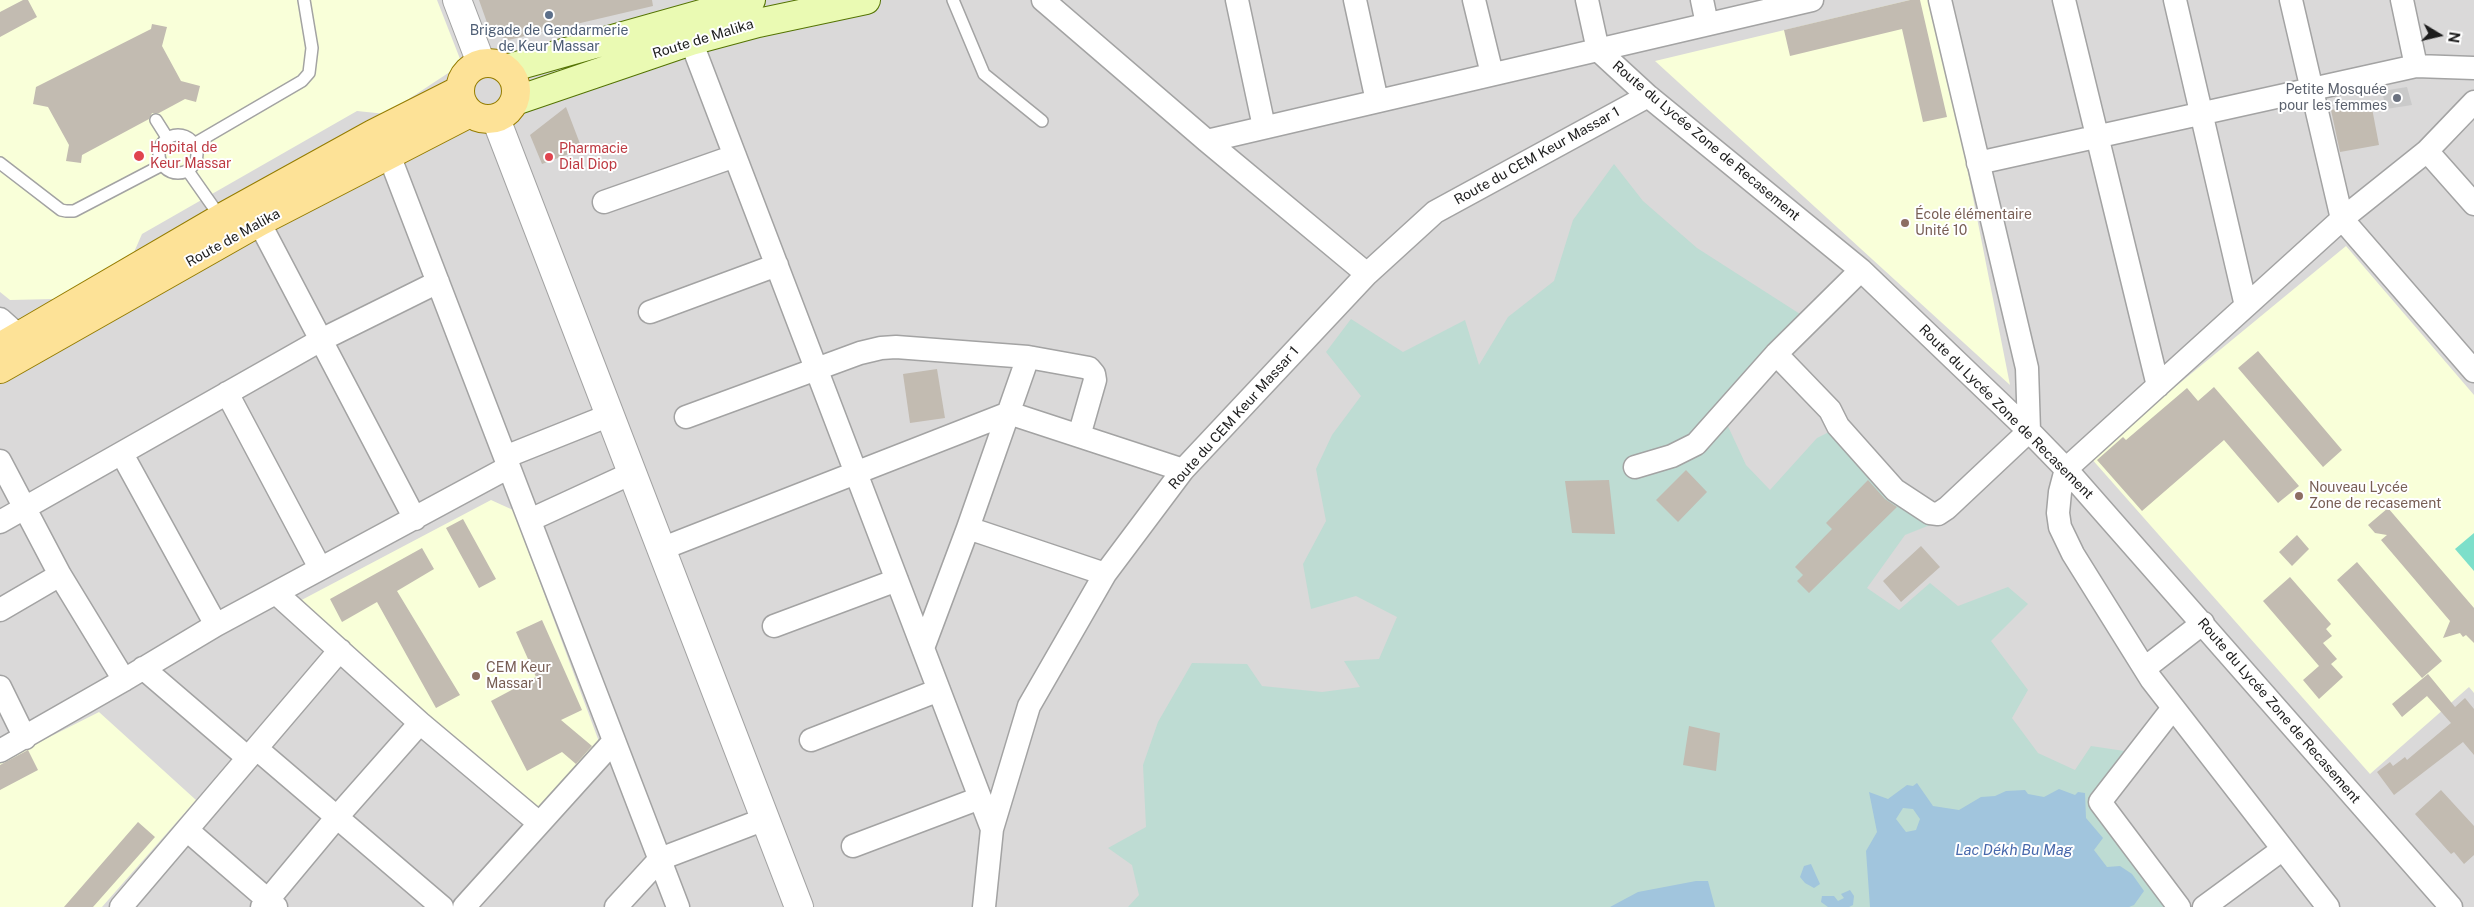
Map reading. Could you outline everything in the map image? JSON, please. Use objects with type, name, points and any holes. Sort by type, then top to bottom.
[{"type":"main road","name":"Route de Malika","points":[[494,66],[751,0]]},
{"type":"main road","name":"Route de Malika","points":[[6,334],[373,134],[485,106],[758,22],[866,0]]},
{"type":"main road","points":[[494,66],[516,84],[485,106],[466,73],[494,66]]},
{"type":"main road","name":"Route de Malika","points":[[0,369],[260,222],[485,106]]},
{"type":"street","points":[[457,0],[494,66]]},
{"type":"street","points":[[1043,0],[1367,274]]},
{"type":"street","points":[[1237,0],[1264,127]]},
{"type":"street","points":[[1355,0],[1377,101]]},
{"type":"street","points":[[1474,0],[1492,74]]},
{"type":"street","points":[[1587,0],[1598,50]]},
{"type":"street","points":[[1702,0],[1707,24]]},
{"type":"street","points":[[1207,140],[1812,0]]},
{"type":"street","points":[[1776,354],[1830,410],[1838,426],[1895,490],[1930,514],[1938,514],[1947,508],[2029,431],[2027,368],[1940,0]]},
{"type":"street","points":[[2064,0],[2158,386]]},
{"type":"street","points":[[2175,0],[2246,306]]},
{"type":"street","points":[[2291,0],[2342,219],[2473,369]]},
{"type":"street","points":[[2402,0],[2416,66]]},
{"type":"street","points":[[692,41],[992,829]]},
{"type":"street","name":"Route du Lycée Zone de Recasement","points":[[1598,50],[1648,96],[1861,270],[2029,431],[2066,469],[2202,622],[2451,907]]},
{"type":"street","points":[[1978,163],[2416,66],[2474,68]]},
{"type":"street","name":"Route du CEM Keur Massar 1","points":[[984,907],[992,829],[1029,706],[1105,574],[1183,470],[1367,274],[1435,212],[1648,96]]},
{"type":"street","points":[[2328,907],[2173,708],[2145,668],[2073,554],[2060,527],[2058,512],[2060,492],[2066,469],[2342,219],[2427,152],[2474,102]]},
{"type":"street","points":[[485,106],[610,415],[800,907]]},
{"type":"street","points":[[2427,152],[2474,204]]},
{"type":"street","points":[[389,155],[678,907]]},
{"type":"street","points":[[604,202],[735,156]]},
{"type":"street","points":[[260,222],[414,519]]},
{"type":"street","points":[[650,312],[777,265]]},
{"type":"street","points":[[1635,466],[1672,456],[1696,444],[1776,354],[1861,270]]},
{"type":"street","points":[[0,522],[321,340],[438,282]]},
{"type":"street","points":[[686,417],[860,353],[896,347],[1028,357],[1084,367],[1094,374],[1096,380],[1079,436]]},
{"type":"street","points":[[923,648],[968,528],[1028,357]]},
{"type":"street","points":[[227,393],[320,568]]},
{"type":"street","points":[[661,548],[1009,413],[1183,470]]},
{"type":"street","points":[[0,751],[26,738],[216,625],[414,519],[507,462],[610,415]]},
{"type":"street","points":[[122,454],[216,625]]},
{"type":"street","points":[[0,461],[23,508],[60,575],[124,680]]},
{"type":"street","points":[[530,520],[632,473]]},
{"type":"street","points":[[968,528],[1105,574]]},
{"type":"street","points":[[0,610],[60,575]]},
{"type":"street","points":[[774,626],[897,580]]},
{"type":"street","points":[[276,593],[420,724],[539,823]]},
{"type":"street","points":[[2145,668],[2202,622]]},
{"type":"street","points":[[121,907],[340,650]]},
{"type":"street","points":[[143,668],[337,817],[442,907]]},
{"type":"street","points":[[0,687],[26,738]]},
{"type":"street","points":[[811,740],[939,690]]},
{"type":"street","points":[[2173,708],[2100,802],[2178,907]]},
{"type":"street","points":[[187,830],[268,905],[337,817],[420,724]]},
{"type":"street","points":[[464,907],[614,740]]},
{"type":"street","points":[[854,846],[980,798]]},
{"type":"street","points":[[616,907],[660,859],[766,819]]},
{"type":"street","points":[[2204,907],[2283,849]]},
{"type":"lane","points":[[194,144],[302,80],[309,73],[312,48],[304,0]]},
{"type":"lane","points":[[953,0],[984,74],[1042,121]]},
{"type":"lane","points":[[156,120],[168,139]]},
{"type":"lane","points":[[182,136],[194,144],[196,158],[188,170],[174,173],[162,164],[160,150],[168,139],[182,136]]},
{"type":"lane","points":[[0,163],[66,212],[74,211],[162,164]]},
{"type":"lane","points":[[188,170],[221,218]]},
{"type":"shaded area","points":[[0,0],[2474,0],[2474,907],[0,907]]},
{"type":"shaded area","name":"Hopital de Keur Massar","points":[[0,0],[437,0],[462,64],[386,114],[357,111],[142,234],[131,259],[55,299],[10,300],[0,292]]},
{"type":"shaded area","name":"École élémentaire Unité 10","points":[[1910,0],[1934,0],[2010,385],[1655,61]]},
{"type":"shaded area","name":"Petite Mosquée pour les femmes","points":[[2407,87],[2412,105],[2386,109],[2382,91]]},
{"type":"shaded area","points":[[1614,164],[1643,201],[1697,248],[1800,314],[1726,422],[1746,465],[1770,490],[1817,438],[1837,428],[1935,523],[1905,535],[1867,588],[1899,610],[1930,583],[1958,606],[2008,587],[2028,604],[1991,641],[2028,690],[2012,718],[2038,753],[2075,770],[2091,746],[2131,752],[2103,788],[2174,907],[1128,907],[1139,895],[1132,865],[1108,848],[1146,827],[1143,765],[1158,722],[1192,663],[1247,664],[1262,686],[1322,692],[1360,687],[1344,661],[1379,659],[1397,617],[1356,596],[1311,609],[1303,564],[1326,521],[1316,469],[1332,435],[1361,396],[1326,352],[1351,319],[1403,352],[1465,320],[1479,365],[1508,317],[1554,281],[1573,220]]},
{"type":"shaded area","name":"Nouveau Lycée Zone de recasement","points":[[2346,246],[2474,395],[2474,693],[2469,687],[2370,774],[2090,457]]},
{"type":"shaded area","name":"CEM Keur Massar 1","points":[[491,500],[513,510],[601,747],[538,816],[294,604]]},
{"type":"shaded area","points":[[2474,533],[2474,571],[2455,549]]},
{"type":"shaded area","points":[[99,712],[196,800],[102,907],[0,907],[0,762]]},
{"type":"water","name":"Lac Dékh Bu Mag","points":[[1917,783],[1933,806],[1959,810],[1981,797],[1995,796],[2006,791],[2025,790],[2028,794],[2044,797],[2059,789],[2075,795],[2078,792],[2085,793],[2086,818],[2103,838],[2094,850],[2107,867],[2120,866],[2132,874],[2144,891],[2134,905],[2129,907],[1870,907],[1866,851],[1877,832],[1869,792],[1888,799],[1907,785],[1913,786]],"holes":[[[1903,808],[1913,809],[1920,819],[1916,830],[1906,832],[1896,819]]]},
{"type":"water","points":[[1811,864],[1820,884],[1814,888],[1805,883],[1800,877],[1804,866]]},
{"type":"water","points":[[1696,881],[1708,881],[1715,907],[1610,907],[1638,892]]},
{"type":"water","points":[[1850,890],[1854,896],[1853,905],[1849,907],[1828,907],[1821,902],[1822,896],[1834,896],[1838,901],[1844,898],[1841,894]]},
{"type":"building","points":[[23,0],[28,0],[37,17],[0,37],[0,12]]},
{"type":"building","name":"Brigade de Gendarmerie de Keur Massar","points":[[479,0],[652,0],[653,6],[508,40],[490,31]]},
{"type":"building","points":[[1910,0],[1920,0],[1947,117],[1923,122],[1902,29],[1790,56],[1784,30]]},
{"type":"building","points":[[152,24],[167,27],[162,46],[181,81],[200,86],[196,102],[185,99],[159,113],[152,113],[149,119],[82,155],[81,163],[66,161],[69,145],[48,107],[33,104],[36,87],[151,29]]},
{"type":"building","points":[[2371,103],[2379,145],[2340,152],[2331,110]]},
{"type":"building","points":[[566,107],[582,149],[542,164],[530,135]]},
{"type":"building","points":[[2258,351],[2342,450],[2323,467],[2238,368]]},
{"type":"building","points":[[937,369],[945,418],[910,423],[903,374]]},
{"type":"building","points":[[2214,387],[2299,486],[2278,503],[2224,440],[2142,511],[2097,460],[2123,437],[2126,440],[2187,388],[2198,401]]},
{"type":"building","points":[[1686,470],[1707,492],[1678,522],[1656,500]]},
{"type":"building","points":[[1609,480],[1615,534],[1572,533],[1565,481]]},
{"type":"building","points":[[1868,480],[1885,499],[1897,507],[1809,593],[1797,581],[1803,575],[1795,567],[1832,529],[1826,523]]},
{"type":"building","points":[[2388,508],[2474,608],[2474,643],[2466,635],[2463,637],[2460,633],[2443,638],[2450,621],[2381,540],[2387,535],[2375,533],[2368,525]]},
{"type":"building","points":[[463,519],[496,579],[479,588],[446,528]]},
{"type":"building","points":[[2297,535],[2309,549],[2292,566],[2279,552]]},
{"type":"building","points":[[1921,546],[1940,567],[1901,602],[1883,581]]},
{"type":"building","points":[[422,548],[434,569],[397,591],[460,695],[436,708],[377,602],[342,622],[330,599]]},
{"type":"building","points":[[2357,562],[2442,661],[2422,678],[2337,580]]},
{"type":"building","points":[[2290,577],[2331,624],[2326,629],[2332,636],[2323,643],[2337,659],[2331,664],[2343,677],[2319,699],[2303,680],[2319,666],[2263,601]]},
{"type":"building","points":[[542,620],[582,710],[561,720],[592,746],[576,764],[562,752],[527,771],[491,701],[536,677],[516,632]]},
{"type":"building","points":[[2428,674],[2455,707],[2465,698],[2474,709],[2474,755],[2463,742],[2394,795],[2377,772],[2390,762],[2393,766],[2405,757],[2407,760],[2451,723],[2427,696],[2402,717],[2392,704]]},
{"type":"building","points":[[1689,726],[1720,733],[1716,771],[1683,765]]},
{"type":"building","points":[[28,750],[38,770],[0,790],[0,765]]},
{"type":"building","points":[[2441,790],[2474,826],[2474,855],[2464,864],[2454,852],[2451,854],[2415,814]]},
{"type":"building","points":[[138,822],[155,837],[93,907],[64,907]]},
{"type":"place","name":"Brigade de Gendarmerie de Keur Massar","points":[[549,15]]},
{"type":"place","name":"Petite Mosquée pour les femmes","points":[[2397,98]]},
{"type":"place","name":"Hopital de Keur Massar","points":[[139,156]]},
{"type":"place","name":"Pharmacie Dial Diop","points":[[549,157]]},
{"type":"place","name":"École élémentaire Unité 10","points":[[1905,223]]},
{"type":"place","name":"Nouveau Lycée Zone de recasement","points":[[2299,496]]},
{"type":"place","name":"CEM Keur Massar 1","points":[[476,676]]}]
